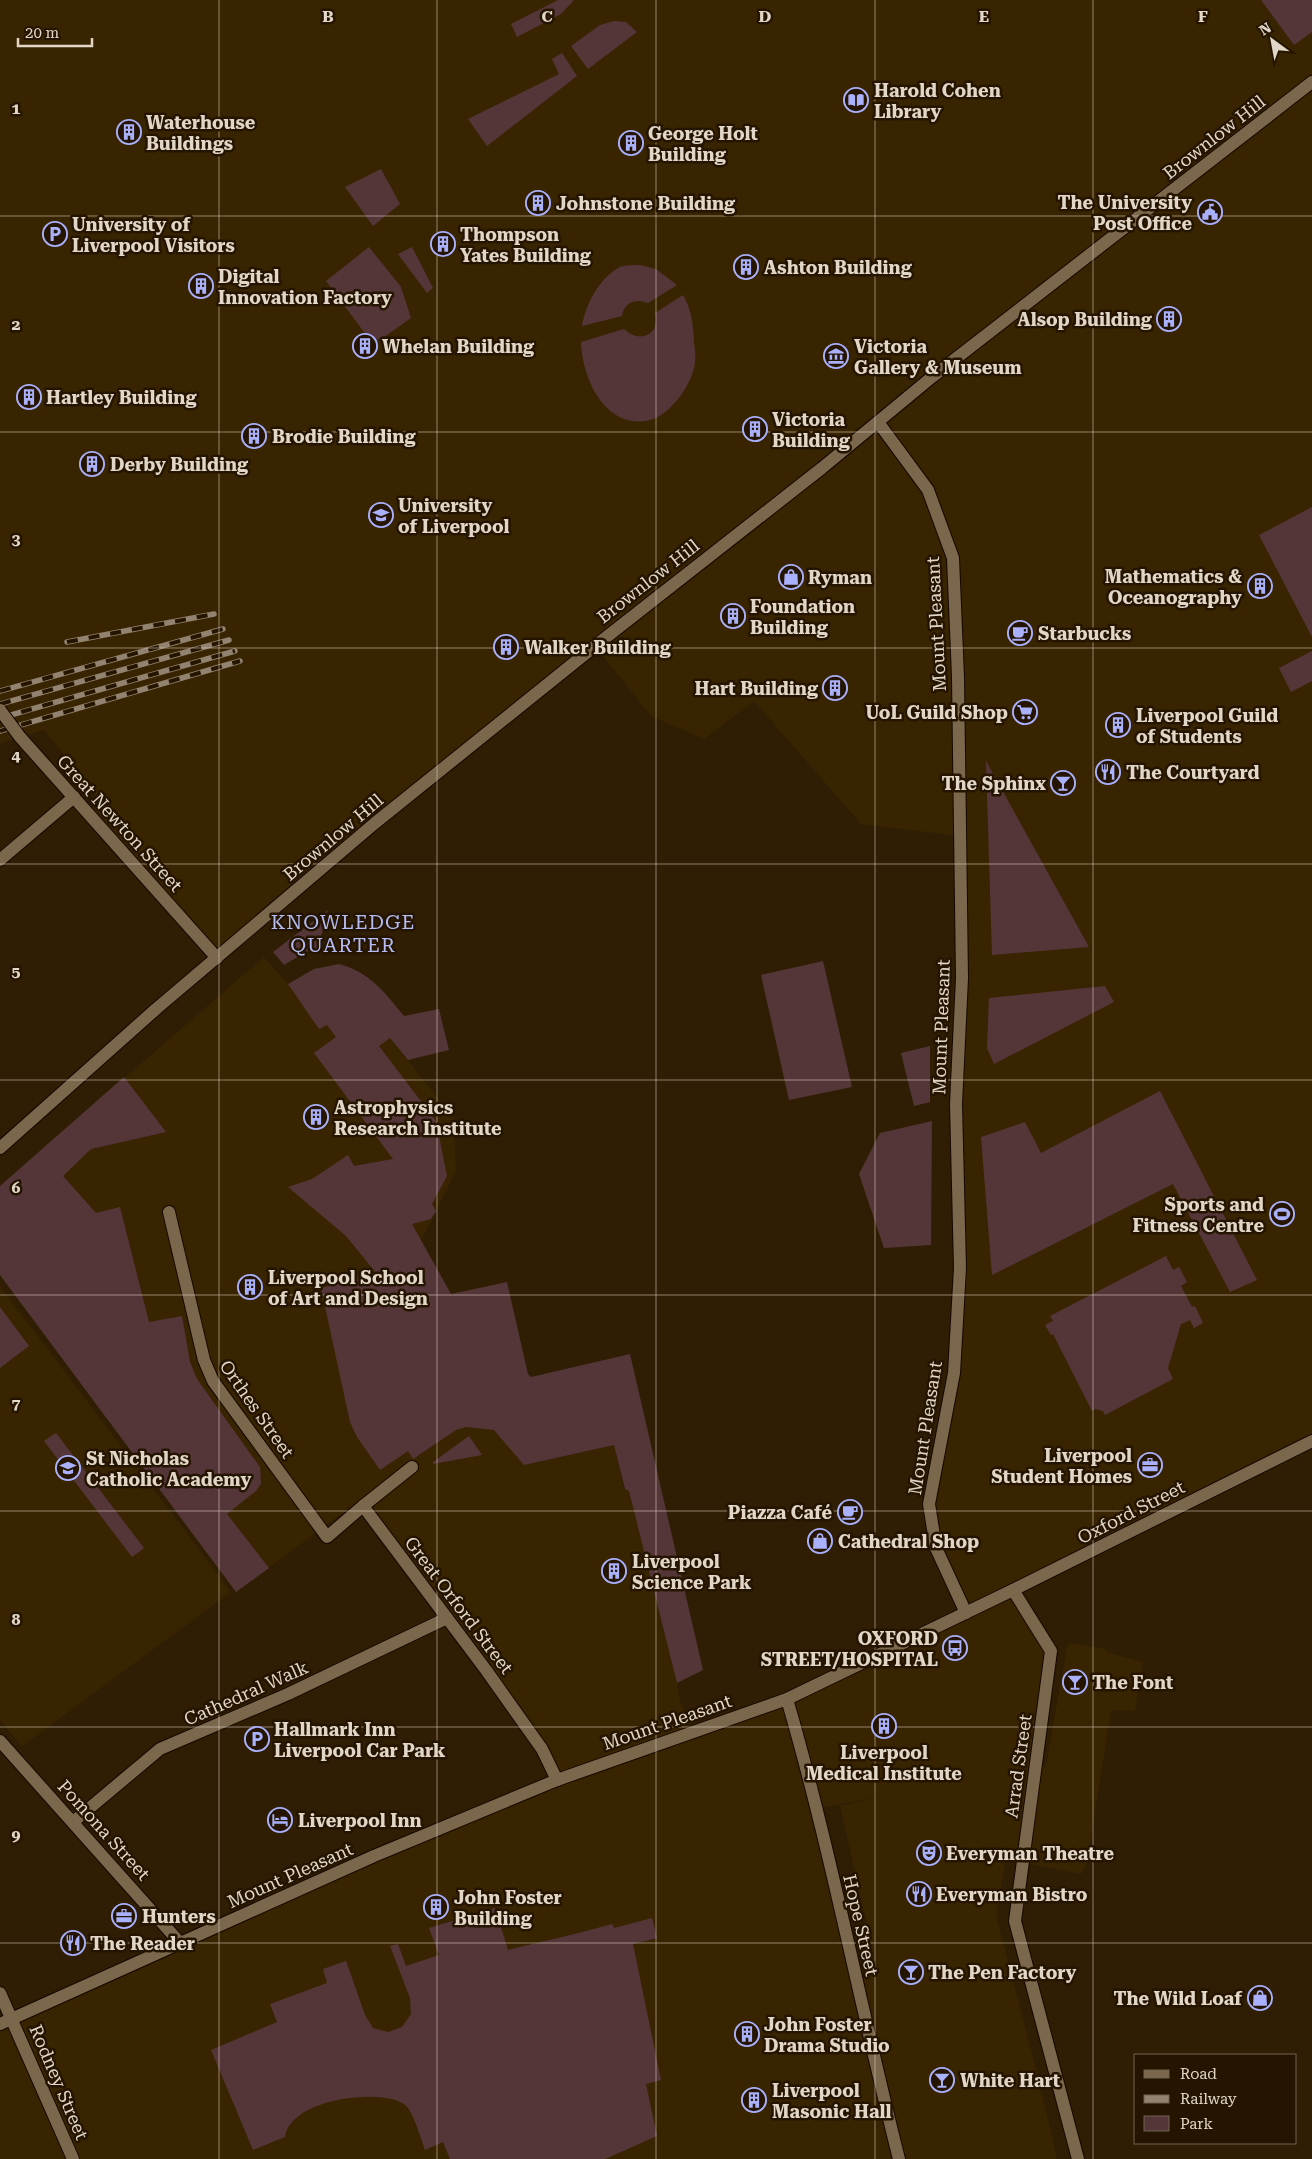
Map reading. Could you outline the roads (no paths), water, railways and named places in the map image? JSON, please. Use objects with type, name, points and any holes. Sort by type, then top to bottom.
[{"type":"street","name":"Brownlow Hill","points":[[0,1148],[216,958],[375,823],[932,377],[1312,82]]},
{"type":"street","name":"Mount Pleasant","points":[[0,2024],[374,1856],[557,1780],[787,1699],[966,1613],[936,1548],[929,1504],[954,1374],[960,1268],[956,1104],[962,978],[957,727],[958,677],[953,558],[928,490],[878,422]]},
{"type":"street","name":"Great Newton Street","points":[[0,710],[20,737],[216,958]]},
{"type":"street","points":[[0,860],[74,797]]},
{"type":"street","name":"Orthes Street","points":[[169,1212],[204,1360],[213,1381],[327,1537],[363,1506]]},
{"type":"street","name":"Oxford Street","points":[[966,1613],[1312,1441]]},
{"type":"street","points":[[363,1506],[412,1467]]},
{"type":"street","name":"Great Orford Street","points":[[363,1506],[448,1618],[542,1749],[557,1780]]},
{"type":"street","name":"Arrad Street","points":[[1013,1590],[1051,1651],[1015,1921],[1078,2159]]},
{"type":"street","name":"Cathedral Walk","points":[[74,1822],[160,1749],[288,1694],[448,1618]]},
{"type":"street","name":"Hope Street","points":[[787,1699],[808,1773],[857,1988],[899,2159]]},
{"type":"street","name":"Pomona Street","points":[[0,1741],[181,1944]]},
{"type":"street","name":"Rodney Street","points":[[0,1993],[73,2159]]},
{"type":"railway","points":[[67,642],[214,614]]},
{"type":"railway","points":[[0,691],[223,629]]},
{"type":"railway","points":[[0,704],[229,640]]},
{"type":"railway","points":[[0,718],[235,651]]},
{"type":"railway","points":[[0,731],[240,661]]},
{"type":"place","name":"Harold Cohen Library","points":[[856,100]]},
{"type":"place","name":"Waterhouse Buildings","points":[[129,132]]},
{"type":"place","name":"George Holt Building","points":[[631,143]]},
{"type":"place","name":"Johnstone Building","points":[[538,203]]},
{"type":"place","name":"The University Post Office","points":[[1210,212]]},
{"type":"place","name":"University of Liverpool Visitors","points":[[55,234]]},
{"type":"place","name":"Thompson Yates Building","points":[[443,244]]},
{"type":"place","name":"Ashton Building","points":[[746,267]]},
{"type":"place","name":"Digital Innovation Factory","points":[[201,286]]},
{"type":"place","name":"Alsop Building","points":[[1169,319]]},
{"type":"place","name":"Whelan Building","points":[[365,346]]},
{"type":"place","name":"Victoria Gallery & Museum","points":[[836,356]]},
{"type":"place","name":"Hartley Building","points":[[29,397]]},
{"type":"place","name":"Victoria Building","points":[[755,429]]},
{"type":"place","name":"Brodie Building","points":[[254,436]]},
{"type":"place","name":"Derby Building","points":[[92,464]]},
{"type":"place","name":"University of Liverpool","points":[[381,515]]},
{"type":"place","name":"Ryman","points":[[791,577]]},
{"type":"place","name":"Mathematics & Oceanography","points":[[1260,586]]},
{"type":"place","name":"Foundation Building","points":[[733,616]]},
{"type":"place","name":"Starbucks","points":[[1020,633]]},
{"type":"place","name":"Walker Building","points":[[506,647]]},
{"type":"place","name":"Hart Building","points":[[835,688]]},
{"type":"place","name":"UoL Guild Shop","points":[[1025,712]]},
{"type":"place","name":"Liverpool Guild of Students","points":[[1118,725]]},
{"type":"place","name":"The Courtyard","points":[[1108,772]]},
{"type":"place","name":"The Sphinx","points":[[1063,783]]},
{"type":"place","name":"Astrophysics Research Institute","points":[[316,1117]]},
{"type":"place","name":"Sports and Fitness Centre","points":[[1282,1214]]},
{"type":"place","name":"Liverpool School of Art and Design","points":[[250,1287]]},
{"type":"place","name":"Liverpool Student Homes","points":[[1150,1465]]},
{"type":"place","name":"St Nicholas Catholic Academy","points":[[68,1468]]},
{"type":"place","name":"Piazza Café","points":[[850,1512]]},
{"type":"place","name":"Cathedral Shop","points":[[820,1541]]},
{"type":"place","name":"Liverpool Science Park","points":[[614,1571]]},
{"type":"place","name":"OXFORD STREET/HOSPITAL","points":[[955,1648]]},
{"type":"place","name":"The Font","points":[[1075,1682]]},
{"type":"place","name":"Liverpool Medical Institute","points":[[884,1726]]},
{"type":"place","name":"Hallmark Inn Liverpool Car Park","points":[[257,1739]]},
{"type":"place","name":"Liverpool Inn","points":[[280,1820]]},
{"type":"place","name":"Everyman Theatre","points":[[929,1853]]},
{"type":"place","name":"Everyman Bistro","points":[[919,1894]]},
{"type":"place","name":"John Foster Building","points":[[436,1907]]},
{"type":"place","name":"Hunters","points":[[124,1916]]},
{"type":"place","name":"The Reader","points":[[73,1943]]},
{"type":"place","name":"The Pen Factory","points":[[911,1972]]},
{"type":"place","name":"The Wild Loaf","points":[[1260,1998]]},
{"type":"place","name":"John Foster Drama Studio","points":[[747,2034]]},
{"type":"place","name":"White Hart","points":[[942,2080]]},
{"type":"place","name":"Liverpool Masonic Hall","points":[[754,2100]]},
{"type":"district","name":"KNOWLEDGE QUARTER","points":[[343,934]]}]
